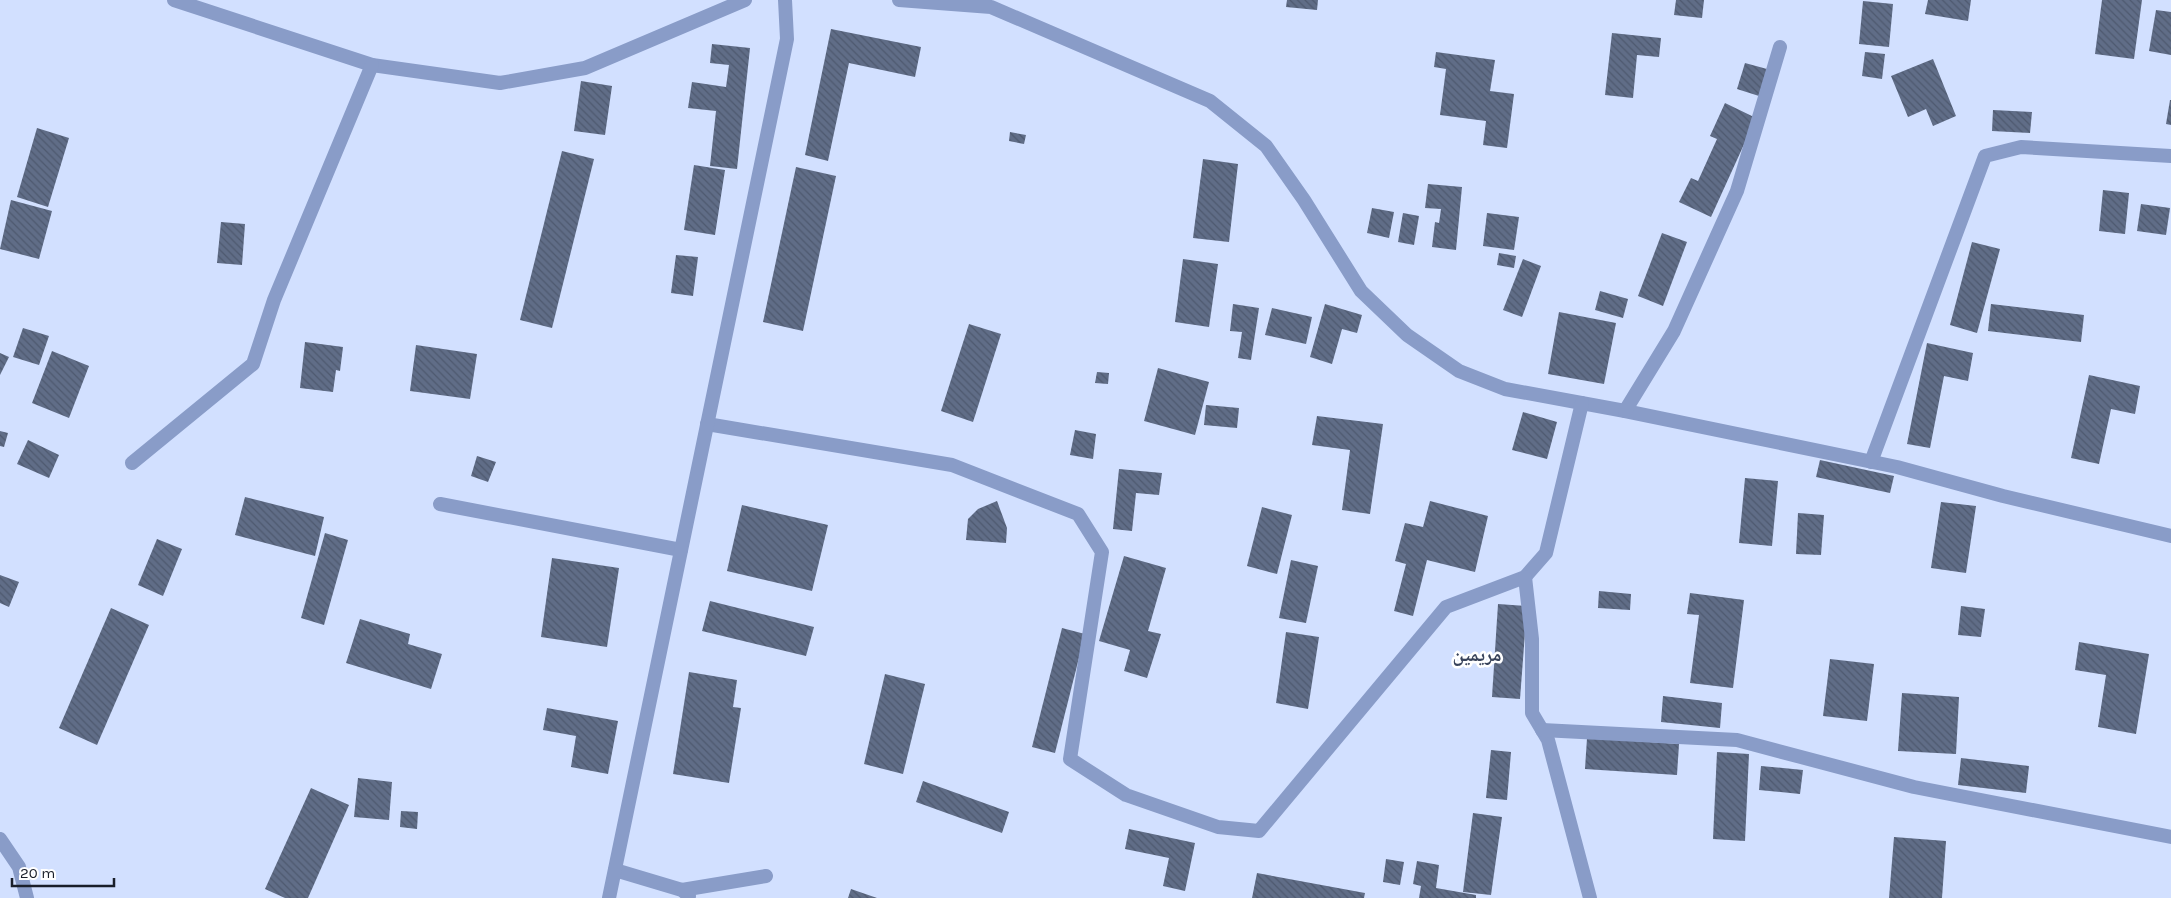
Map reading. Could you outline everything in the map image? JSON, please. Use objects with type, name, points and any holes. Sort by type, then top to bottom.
[{"type":"street","points":[[174,0],[372,65],[500,83],[585,68],[745,0]]},
{"type":"street","points":[[609,898],[787,39],[785,0]]},
{"type":"street","points":[[898,0],[991,7],[1210,100],[1266,146],[1304,200],[1361,292],[1407,335],[1459,371],[1505,389],[1624,411],[1872,462],[2171,536]]},
{"type":"street","points":[[1624,411],[1674,331],[1737,191],[1780,47]]},
{"type":"street","points":[[132,464],[254,364],[274,300],[372,65]]},
{"type":"street","points":[[1872,462],[1985,156],[2020,147],[2171,156]]},
{"type":"street","points":[[707,424],[952,466],[1078,514],[1102,552],[1070,759],[1126,795],[1218,827],[1259,831],[1446,607],[1525,576],[1546,553],[1582,403]]},
{"type":"street","points":[[440,504],[681,550]]},
{"type":"street","points":[[1525,576],[1532,639],[1532,713],[1548,740],[1590,898]]},
{"type":"street","points":[[1542,730],[1737,740],[1914,788],[2171,837]]},
{"type":"street","points":[[0,839],[19,867],[27,898]]},
{"type":"street","points":[[615,870],[686,894],[766,876]]},
{"type":"building","points":[[1287,0],[1318,0],[1317,10],[1286,7]]},
{"type":"building","points":[[1676,0],[1704,0],[1702,18],[1674,15]]},
{"type":"building","points":[[1928,0],[1971,0],[1968,21],[1925,14]]},
{"type":"building","points":[[2102,0],[2142,0],[2134,59],[2095,54]]},
{"type":"building","points":[[1863,1],[1893,4],[1889,47],[1859,44]]},
{"type":"building","points":[[2156,10],[2171,12],[2171,55],[2149,51]]},
{"type":"building","points":[[831,29],[921,47],[915,77],[849,63],[828,161],[805,155]]},
{"type":"building","points":[[1612,33],[1661,38],[1659,57],[1637,55],[1633,98],[1605,95]]},
{"type":"building","points":[[712,44],[750,48],[737,169],[710,166],[716,111],[688,108],[692,82],[726,87],[729,65],[710,63]]},
{"type":"building","points":[[1436,52],[1495,60],[1490,91],[1514,94],[1507,148],[1483,145],[1486,121],[1440,115],[1446,69],[1434,67]]},
{"type":"building","points":[[1865,52],[1885,54],[1882,79],[1862,76]]},
{"type":"building","points":[[1933,59],[1956,116],[1933,126],[1926,109],[1908,117],[1891,76]]},
{"type":"building","points":[[1745,63],[1767,69],[1759,96],[1737,89]]},
{"type":"building","points":[[581,81],[612,86],[605,135],[574,131]]},
{"type":"building","points":[[2171,100],[2171,125],[2166,124]]},
{"type":"building","points":[[1725,103],[1756,118],[1711,217],[1679,202],[1691,178],[1698,181],[1717,139],[1710,136]]},
{"type":"building","points":[[1993,110],[2032,112],[2030,133],[1992,131]]},
{"type":"building","points":[[37,128],[69,138],[48,207],[17,197]]},
{"type":"building","points":[[1010,132],[1026,135],[1024,144],[1009,141]]},
{"type":"building","points":[[562,151],[594,159],[552,328],[520,320]]},
{"type":"building","points":[[1203,159],[1238,164],[1229,242],[1193,238]]},
{"type":"building","points":[[694,165],[725,170],[715,235],[684,230]]},
{"type":"building","points":[[796,167],[836,176],[803,331],[763,322]]},
{"type":"building","points":[[1428,184],[1462,187],[1456,250],[1432,247],[1435,222],[1439,223],[1441,209],[1425,208]]},
{"type":"building","points":[[2103,190],[2129,193],[2125,234],[2099,231]]},
{"type":"building","points":[[11,200],[52,211],[39,259],[0,249]]},
{"type":"building","points":[[2141,204],[2170,208],[2166,235],[2137,231]]},
{"type":"building","points":[[1372,208],[1394,212],[1389,238],[1367,233]]},
{"type":"building","points":[[1403,213],[1419,216],[1414,245],[1398,242]]},
{"type":"building","points":[[1487,213],[1519,217],[1514,250],[1483,246]]},
{"type":"building","points":[[221,222],[245,224],[242,265],[217,263]]},
{"type":"building","points":[[1662,233],[1687,242],[1663,306],[1638,296]]},
{"type":"building","points":[[1972,242],[2000,249],[1977,333],[1950,325]]},
{"type":"building","points":[[1499,253],[1516,256],[1514,268],[1497,265]]},
{"type":"building","points":[[676,255],[698,257],[693,296],[671,293]]},
{"type":"building","points":[[1183,259],[1218,264],[1209,327],[1175,322]]},
{"type":"building","points":[[1523,259],[1541,266],[1522,317],[1503,310]]},
{"type":"building","points":[[1600,291],[1628,299],[1623,318],[1595,310]]},
{"type":"building","points":[[1233,304],[1259,308],[1251,360],[1238,358],[1242,332],[1230,331]]},
{"type":"building","points":[[1325,304],[1362,315],[1357,333],[1342,329],[1332,364],[1310,357]]},
{"type":"building","points":[[1991,304],[2084,315],[2081,342],[1988,331]]},
{"type":"building","points":[[1272,308],[1312,317],[1306,344],[1265,335]]},
{"type":"building","points":[[1559,312],[1616,323],[1604,384],[1548,374]]},
{"type":"building","points":[[969,324],[1001,334],[973,422],[941,411]]},
{"type":"building","points":[[23,328],[49,336],[39,365],[13,357]]},
{"type":"building","points":[[305,342],[343,347],[340,371],[336,370],[333,392],[300,388]]},
{"type":"building","points":[[1927,343],[1973,353],[1968,381],[1944,376],[1930,448],[1907,444]]},
{"type":"building","points":[[416,345],[477,354],[470,399],[410,391]]},
{"type":"building","points":[[52,351],[89,366],[69,418],[32,403]]},
{"type":"building","points":[[0,353],[9,357],[0,375]]},
{"type":"building","points":[[1158,368],[1209,382],[1195,435],[1144,421]]},
{"type":"building","points":[[1097,372],[1109,373],[1108,384],[1095,383]]},
{"type":"building","points":[[2089,375],[2140,386],[2135,414],[2111,409],[2099,464],[2071,458]]},
{"type":"building","points":[[1206,405],[1239,408],[1237,428],[1204,425]]},
{"type":"building","points":[[1523,412],[1557,422],[1547,459],[1512,450]]},
{"type":"building","points":[[1317,416],[1383,424],[1370,514],[1342,510],[1350,450],[1312,445]]},
{"type":"building","points":[[1075,430],[1096,434],[1093,459],[1070,455]]},
{"type":"building","points":[[0,431],[8,433],[4,447],[0,446]]},
{"type":"building","points":[[28,440],[59,455],[49,478],[17,464]]},
{"type":"building","points":[[477,456],[496,462],[488,482],[471,476]]},
{"type":"building","points":[[1820,460],[1894,476],[1890,493],[1816,477]]},
{"type":"building","points":[[1119,469],[1162,473],[1159,495],[1136,493],[1132,531],[1113,529]]},
{"type":"building","points":[[1745,478],[1778,481],[1772,546],[1739,543]]},
{"type":"building","points":[[245,497],[324,517],[315,556],[235,535]]},
{"type":"building","points":[[997,501],[1007,528],[1006,543],[966,540],[968,519],[978,509]]},
{"type":"building","points":[[1430,501],[1488,516],[1475,572],[1427,560],[1413,616],[1394,611],[1406,564],[1395,561],[1405,523],[1423,527]]},
{"type":"building","points":[[1941,502],[1976,506],[1966,573],[1931,568]]},
{"type":"building","points":[[742,505],[828,525],[812,591],[727,571]]},
{"type":"building","points":[[1262,507],[1292,515],[1277,574],[1247,566]]},
{"type":"building","points":[[1798,513],[1824,515],[1821,555],[1796,554]]},
{"type":"building","points":[[325,533],[348,540],[324,625],[301,618]]},
{"type":"building","points":[[157,539],[182,549],[163,596],[138,585]]},
{"type":"building","points":[[1124,556],[1166,568],[1148,631],[1161,634],[1147,678],[1124,671],[1130,650],[1099,641]]},
{"type":"building","points":[[552,558],[619,568],[607,647],[541,637]]},
{"type":"building","points":[[1291,560],[1318,566],[1306,623],[1279,618]]},
{"type":"building","points":[[0,575],[19,582],[9,607],[0,603]]},
{"type":"building","points":[[1599,591],[1631,594],[1630,610],[1598,608]]},
{"type":"building","points":[[1690,593],[1744,600],[1733,688],[1690,683],[1699,615],[1687,614]]},
{"type":"building","points":[[710,601],[814,627],[806,656],[702,631]]},
{"type":"building","points":[[1498,604],[1527,606],[1520,699],[1492,697]]},
{"type":"building","points":[[1961,606],[1985,609],[1981,637],[1958,635]]},
{"type":"building","points":[[111,608],[149,625],[97,745],[59,728]]},
{"type":"building","points":[[360,619],[410,634],[408,644],[442,654],[431,689],[346,663]]},
{"type":"building","points":[[1062,628],[1085,634],[1055,753],[1032,747]]},
{"type":"building","points":[[1286,632],[1319,637],[1308,709],[1276,703]]},
{"type":"building","points":[[2079,642],[2149,654],[2136,734],[2098,727],[2106,675],[2075,670]]},
{"type":"building","points":[[1830,659],[1874,664],[1867,721],[1823,716]]},
{"type":"building","points":[[689,672],[737,680],[733,707],[741,708],[729,783],[673,774]]},
{"type":"building","points":[[885,674],[925,684],[903,774],[864,764]]},
{"type":"building","points":[[1902,693],[1959,697],[1956,754],[1898,751]]},
{"type":"building","points":[[1663,696],[1722,703],[1720,728],[1661,722]]},
{"type":"building","points":[[547,708],[618,721],[608,774],[571,767],[576,736],[543,730]]},
{"type":"building","points":[[1587,738],[1679,744],[1677,775],[1585,769]]},
{"type":"building","points":[[1491,750],[1511,752],[1507,800],[1486,798]]},
{"type":"building","points":[[1717,752],[1749,754],[1745,841],[1713,839]]},
{"type":"building","points":[[1961,758],[2029,766],[2026,793],[1958,785]]},
{"type":"building","points":[[1761,766],[1803,770],[1800,794],[1759,790]]},
{"type":"building","points":[[358,778],[392,782],[389,820],[354,817]]},
{"type":"building","points":[[923,781],[1009,812],[1002,833],[916,802]]},
{"type":"building","points":[[311,788],[349,805],[308,898],[285,898],[265,889]]},
{"type":"building","points":[[401,811],[418,812],[417,829],[400,827]]},
{"type":"building","points":[[1473,813],[1502,817],[1491,895],[1463,892]]},
{"type":"building","points":[[1129,829],[1195,843],[1185,891],[1163,886],[1169,858],[1125,849]]},
{"type":"building","points":[[1894,837],[1946,841],[1942,898],[1889,898]]},
{"type":"building","points":[[1386,859],[1404,862],[1400,885],[1383,882]]},
{"type":"building","points":[[1417,861],[1439,865],[1436,888],[1476,895],[1476,898],[1419,898],[1421,886],[1413,884]]},
{"type":"building","points":[[1257,873],[1365,893],[1364,898],[1252,898]]},
{"type":"building","points":[[851,889],[877,898],[848,898]]},
{"type":"district","name":"مريمين","points":[[1477,654]]}]
